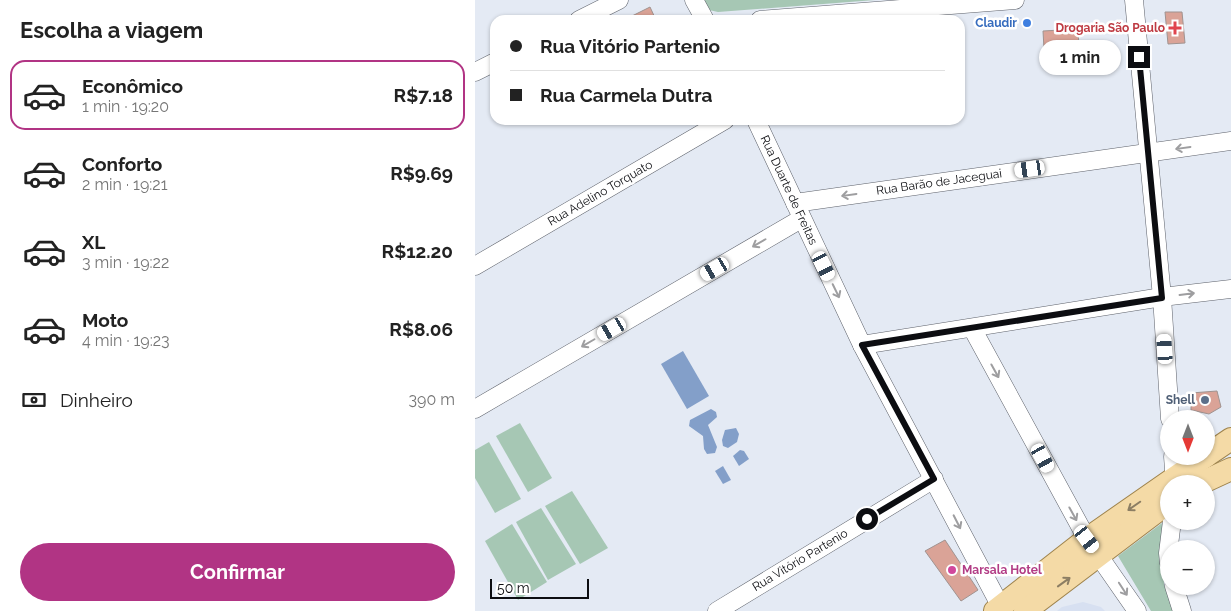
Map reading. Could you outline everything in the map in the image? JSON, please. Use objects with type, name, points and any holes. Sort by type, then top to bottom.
[{"type":"main road","points":[[1215,450],[1231,439]]},
{"type":"main road","points":[[1211,475],[1231,456]]},
{"type":"main road","points":[[1025,611],[1174,473],[1189,465]]},
{"type":"main road","points":[[1215,476],[1231,469]]},
{"type":"main road","points":[[998,609],[1160,508]]},
{"type":"street","points":[[589,15],[619,0]]},
{"type":"street","points":[[694,0],[702,15]]},
{"type":"street","points":[[824,15],[1015,0]]},
{"type":"street","points":[[1133,0],[1162,298],[1169,410]]},
{"type":"street","points":[[475,72],[490,64]]},
{"type":"street","name":"Rua Adelino Torquato","points":[[475,266],[716,125]]},
{"type":"street","name":"Rua Duarte de Freitas","points":[[758,125],[862,345],[934,479],[998,609]]},
{"type":"street","name":"Rua Barão de Jaceguai","points":[[798,211],[1147,152],[1231,141]]},
{"type":"street","points":[[475,409],[798,211]]},
{"type":"street","points":[[862,345],[1231,289]]},
{"type":"street","points":[[972,328],[1094,548],[1137,611]]},
{"type":"street","name":"Rua Vitório Partenio","points":[[717,611],[934,479]]},
{"type":"street","points":[[1177,595],[1182,611]]},
{"type":"shaded area","points":[[1083,602],[1101,607],[1105,611],[1057,611],[1062,607]]},
{"type":"green space","points":[[700,0],[875,0],[718,12],[709,10]]},
{"type":"green space","points":[[520,423],[552,478],[528,492],[496,436]]},
{"type":"green space","points":[[489,442],[521,499],[495,513],[475,478],[475,450]]},
{"type":"green space","points":[[572,491],[608,548],[580,564],[545,506]]},
{"type":"green space","points":[[541,508],[576,564],[548,580],[516,522]]},
{"type":"green space","points":[[512,524],[547,582],[518,600],[485,541]]},
{"type":"green space","points":[[1160,524],[1163,540],[1160,540],[1160,595],[1168,595],[1175,611],[1151,611],[1118,556]]},
{"type":"water","points":[[683,351],[709,396],[687,409],[661,364]]},
{"type":"water","points":[[711,409],[716,412],[717,417],[708,425],[717,447],[715,453],[707,454],[704,449],[703,436],[689,426],[690,420]]},
{"type":"water","points":[[736,428],[739,434],[737,442],[728,448],[723,446],[722,440],[725,430]]},
{"type":"water","points":[[740,450],[744,451],[749,459],[739,466],[733,456]]},
{"type":"water","points":[[723,466],[731,480],[723,484],[715,471]]},
{"type":"building","points":[[650,7],[654,15],[634,15]]},
{"type":"building","name":"Drogaria São Paulo","points":[[1165,12],[1182,12],[1185,43],[1168,44]]},
{"type":"building","points":[[1078,29],[1080,64],[1045,66],[1043,31]]},
{"type":"building","name":"Shell","points":[[1217,391],[1221,407],[1215,410],[1191,410],[1191,393]]},
{"type":"building","name":"Marsala Hotel","points":[[945,540],[978,590],[961,601],[925,551]]},
{"type":"place","name":"Claudir","points":[[1027,23]]},
{"type":"place","name":"Drogaria São Paulo","points":[[1175,28]]},
{"type":"place","name":"Shell","points":[[1205,400]]},
{"type":"place","name":"Marsala Hotel","points":[[952,570]]},
{"type":"route","points":[[867,519],[934,479],[862,345],[1162,298],[1139,57]]}]
